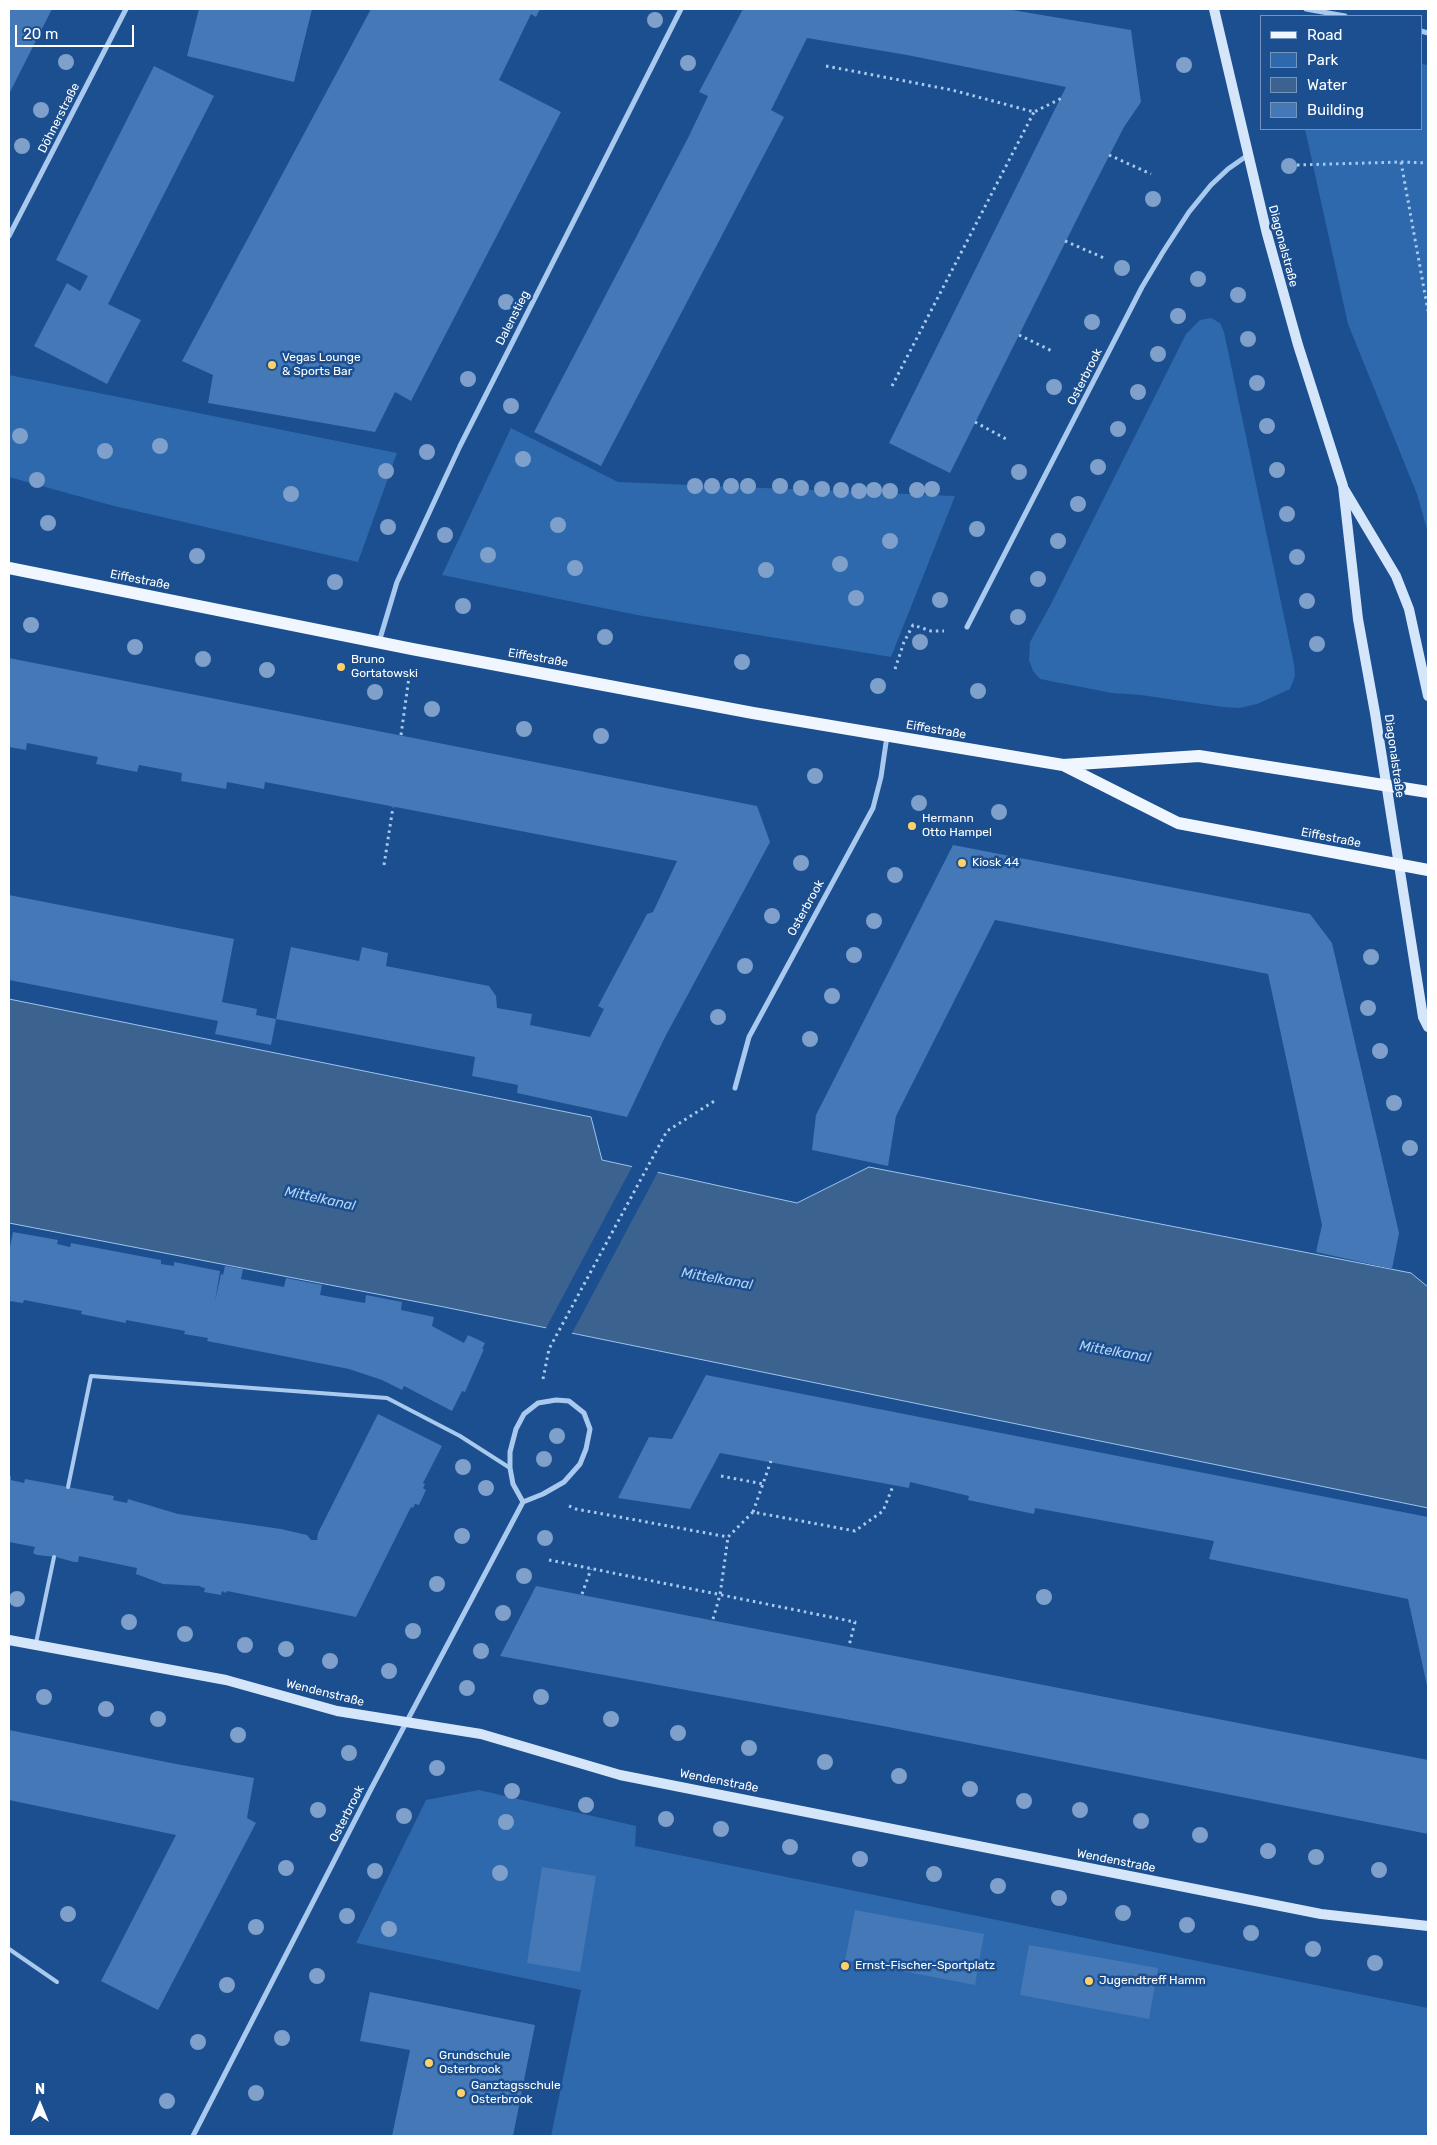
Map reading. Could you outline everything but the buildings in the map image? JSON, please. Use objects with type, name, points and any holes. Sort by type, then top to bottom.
[{"type":"main road","name":"Eiffestraße","points":[[9,568],[412,649],[887,736],[1063,766],[1199,756],[1428,792]]},
{"type":"main road","name":"Eiffestraße","points":[[1063,766],[1178,823],[1428,870]]},
{"type":"street","name":"Döhnerstraße","points":[[9,236],[126,9]]},
{"type":"street","name":"Dalenstieg","points":[[379,642],[397,582],[460,446],[681,9]]},
{"type":"street","name":"Diagonalstraße","points":[[1214,9],[1283,295],[1342,486],[1353,586],[1423,1018],[1428,1027]]},
{"type":"street","points":[[1306,9],[1339,15]]},
{"type":"street","name":"Osterbrook","points":[[967,627],[1142,287],[1189,212],[1228,169],[1248,155]]},
{"type":"street","name":"Diagonalstraße","points":[[1342,486],[1396,576],[1409,609],[1428,696]]},
{"type":"street","name":"Osterbrook","points":[[735,1088],[749,1037],[873,808],[881,777],[887,736]]},
{"type":"street","points":[[556,1400],[569,1401],[584,1413],[590,1429],[586,1449],[580,1464],[564,1482],[543,1494],[523,1502],[513,1484],[510,1452],[516,1430],[524,1414],[538,1403],[556,1400]]},
{"type":"street","name":"Osterbrook","points":[[193,2136],[523,1502]]},
{"type":"street","name":"Wendenstraße","points":[[9,1640],[226,1680],[338,1710],[481,1734],[630,1777],[1321,1914],[1428,1926]]},
{"type":"lane","points":[[68,1487],[91,1376],[387,1398],[460,1436],[510,1468]]},
{"type":"lane","points":[[35,1646],[54,1557]]},
{"type":"lane","points":[[9,1949],[57,1982]]},
{"type":"path","points":[[826,66],[952,90],[1034,112]]},
{"type":"path","points":[[892,386],[1034,112],[1062,98]]},
{"type":"path","points":[[1109,155],[1151,174]]},
{"type":"path","points":[[1401,162],[1428,311]]},
{"type":"path","points":[[1297,165],[1428,163]]},
{"type":"path","points":[[1065,241],[1104,258]]},
{"type":"path","points":[[1019,335],[1054,352]]},
{"type":"path","points":[[976,422],[1008,440]]},
{"type":"path","points":[[895,669],[904,642],[913,625],[931,631],[946,631],[967,627]]},
{"type":"path","points":[[401,735],[412,649]]},
{"type":"path","points":[[384,865],[393,807]]},
{"type":"path","points":[[549,1349],[667,1130],[735,1088]]},
{"type":"path","points":[[713,1619],[720,1595],[728,1537],[753,1512],[771,1461]]},
{"type":"path","points":[[722,1476],[763,1484]]},
{"type":"path","points":[[753,1512],[855,1531],[883,1511],[893,1486]]},
{"type":"path","points":[[543,1494],[576,1509],[728,1537]]},
{"type":"path","points":[[549,1560],[855,1622],[850,1646]]},
{"type":"path","points":[[582,1594],[591,1569]]},
{"type":"green space","points":[[1422,64],[1428,65],[1428,533],[1417,494],[1348,324],[1305,130],[1422,130]]},
{"type":"green space","points":[[1211,318],[1220,323],[1224,332],[1294,664],[1295,676],[1290,689],[1257,704],[1239,708],[1112,693],[1040,679],[1033,671],[1029,660],[1030,642],[1051,604],[1186,334],[1200,320]]},
{"type":"green space","points":[[9,375],[397,453],[358,562],[114,506],[9,477]]},
{"type":"green space","points":[[511,428],[618,482],[955,496],[891,657],[637,615],[442,575]]},
{"type":"green space","name":"Ernst-Fischer-Sportplatz","points":[[479,1790],[636,1826],[635,1846],[1428,2008],[1428,2125],[1426,2136],[551,2136],[581,1990],[356,1943],[426,1800]]},
{"type":"water","name":"Mittelkanal","points":[[9,999],[591,1117],[602,1160],[797,1203],[869,1167],[1411,1273],[1428,1287],[1428,1508],[444,1307],[9,1223]]},
{"type":"pier","points":[[633,1165],[659,1170],[571,1335],[545,1330]]},
{"type":"place","name":"Vegas Lounge & Sports Bar","points":[[272,365]]},
{"type":"place","name":"Bruno Gortatowski","points":[[341,667]]},
{"type":"place","name":"Hermann Otto Hampel","points":[[912,826]]},
{"type":"place","name":"Kiosk 44","points":[[962,863]]},
{"type":"place","name":"Ernst-Fischer-Sportplatz","points":[[845,1966]]},
{"type":"place","name":"Jugendtreff Hamm","points":[[1089,1981]]},
{"type":"place","name":"Grundschule Osterbrook","points":[[429,2063]]},
{"type":"place","name":"Ganztagsschule Osterbrook","points":[[461,2093]]}]
